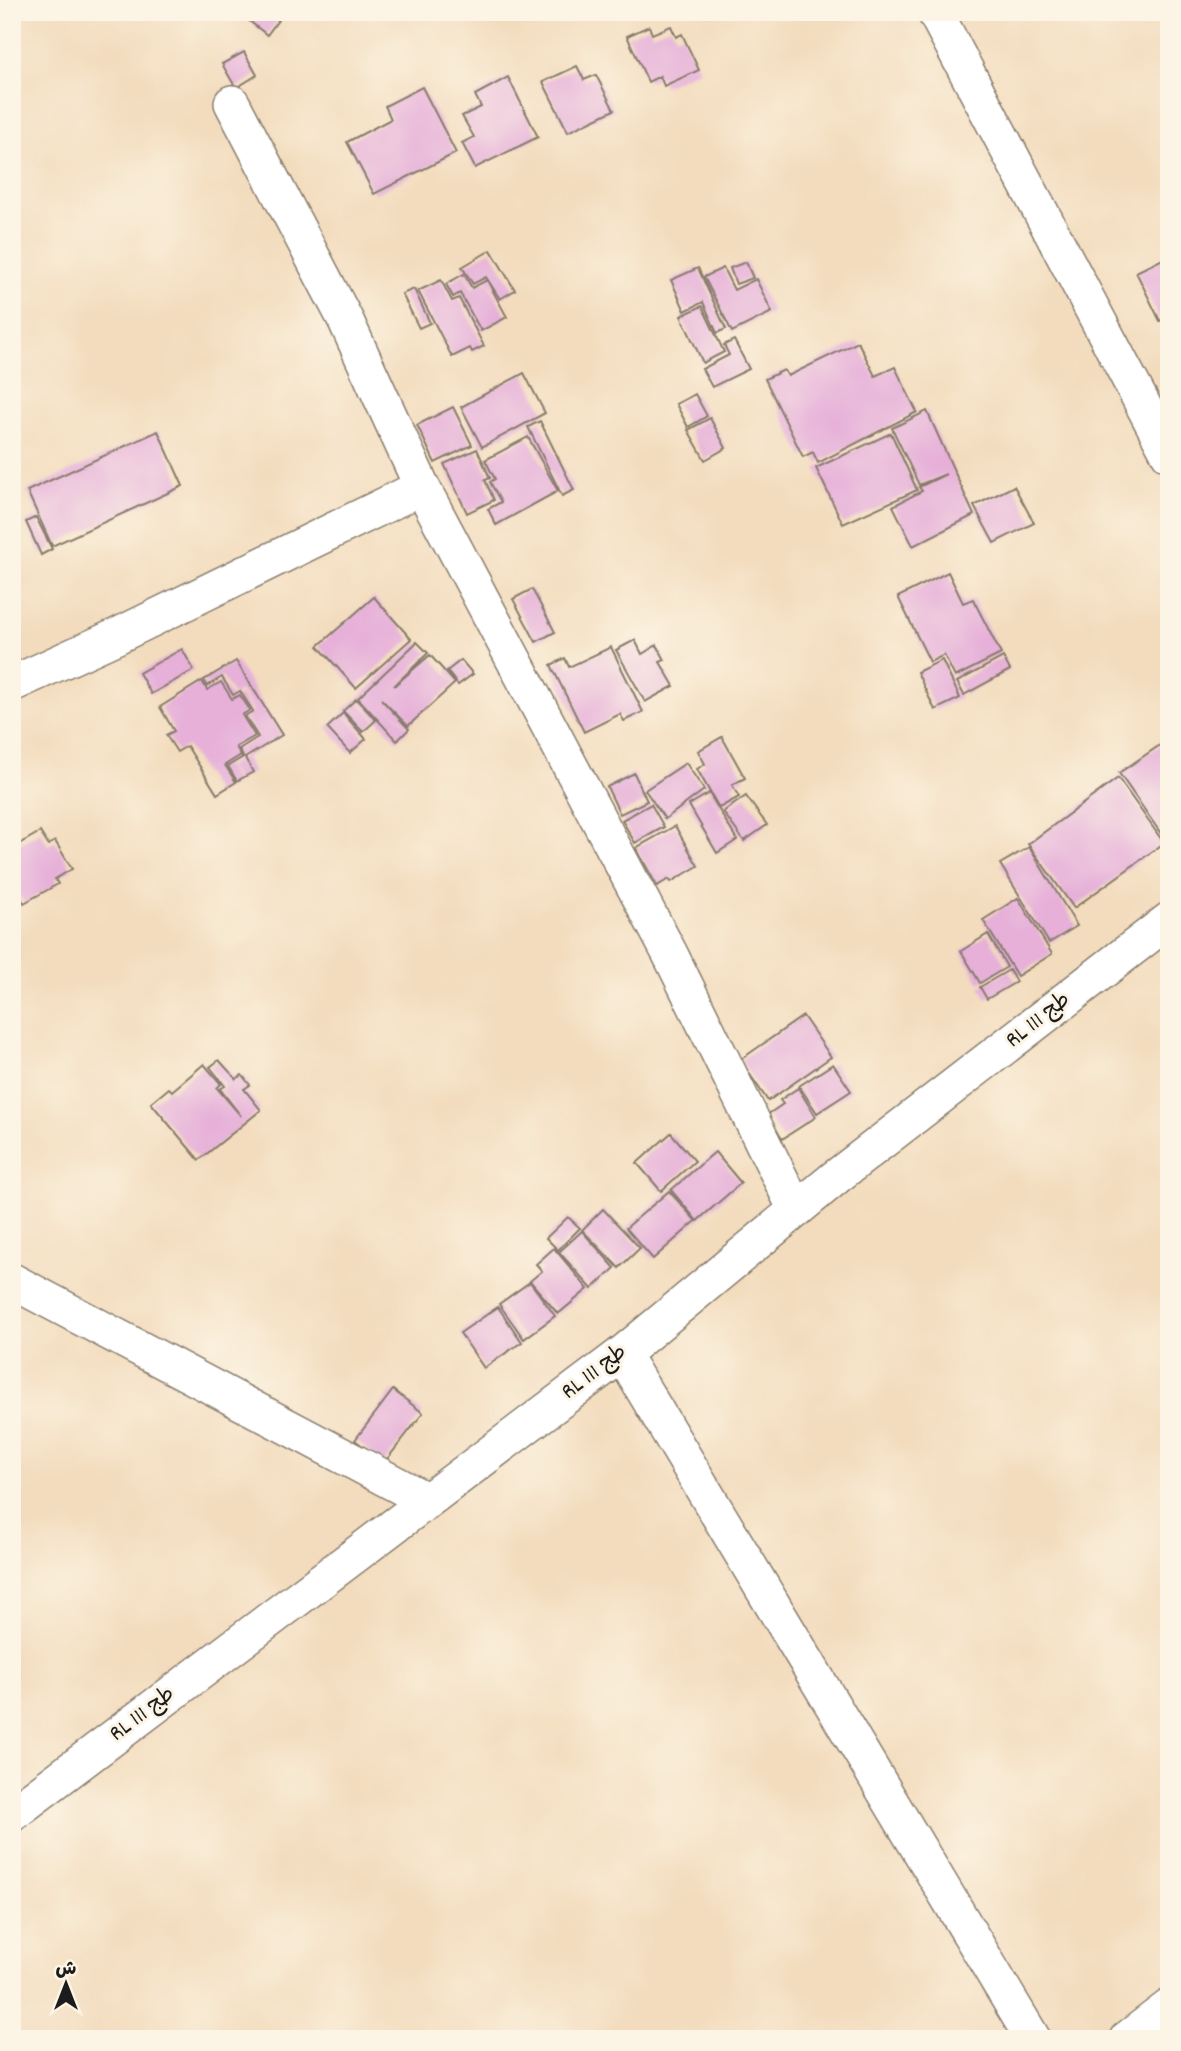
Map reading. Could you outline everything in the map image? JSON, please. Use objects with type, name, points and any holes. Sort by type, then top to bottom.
[{"type":"street","points":[[935,12],[1169,454]]},
{"type":"street","points":[[232,103],[346,321],[422,487],[670,954],[796,1210]]},
{"type":"street","points":[[12,684],[117,636],[422,487]]},
{"type":"street","name":"RL طج 111","points":[[12,1814],[622,1354],[796,1210],[1169,920]]},
{"type":"street","points":[[12,1281],[426,1500]]},
{"type":"street","points":[[622,1354],[1033,2039]]},
{"type":"street","points":[[1126,2039],[1169,2007]]},
{"type":"building","points":[[238,12],[284,12],[267,35]]},
{"type":"building","points":[[649,26],[652,34],[671,26],[676,37],[682,34],[699,70],[664,86],[660,76],[648,82],[627,36]]},
{"type":"building","points":[[244,52],[257,75],[236,88],[222,64]]},
{"type":"building","points":[[577,66],[584,80],[596,75],[614,110],[568,132],[543,82]]},
{"type":"building","points":[[508,77],[538,137],[475,168],[462,143],[474,137],[462,116],[481,107],[475,95]]},
{"type":"building","points":[[422,87],[456,153],[374,194],[347,142],[391,119],[385,106]]},
{"type":"building","points":[[491,250],[515,290],[500,299],[486,277],[473,284],[462,267]]},
{"type":"building","points":[[1169,256],[1169,317],[1160,321],[1136,272]]},
{"type":"building","points":[[746,262],[753,278],[736,284],[730,268]]},
{"type":"building","points":[[698,268],[726,329],[717,333],[703,302],[685,311],[671,280]]},
{"type":"building","points":[[723,268],[734,290],[756,279],[772,312],[732,332],[704,277]]},
{"type":"building","points":[[464,274],[472,288],[487,280],[507,317],[481,331],[460,293],[453,297],[446,284]]},
{"type":"building","points":[[441,280],[452,301],[459,298],[484,346],[472,352],[470,348],[452,357],[418,291]]},
{"type":"building","points":[[414,289],[430,323],[419,328],[402,294]]},
{"type":"building","points":[[702,306],[724,352],[703,363],[681,316]]},
{"type":"building","points":[[734,340],[749,369],[712,387],[702,369],[729,355],[724,345]]},
{"type":"building","points":[[858,342],[875,376],[895,367],[917,412],[818,463],[813,452],[803,457],[765,379],[784,370],[788,376]]},
{"type":"building","points":[[524,373],[545,413],[482,447],[461,407]]},
{"type":"building","points":[[695,394],[707,416],[688,427],[676,404]]},
{"type":"building","points":[[453,407],[472,445],[435,463],[417,425]]},
{"type":"building","points":[[927,411],[974,515],[913,546],[893,506],[922,491],[919,487],[946,474],[919,485],[892,428]]},
{"type":"building","points":[[710,418],[726,448],[705,460],[688,430]]},
{"type":"building","points":[[540,421],[574,490],[562,496],[528,427]]},
{"type":"building","points":[[158,431],[183,486],[52,546],[27,491]]},
{"type":"building","points":[[891,433],[917,490],[843,524],[816,468]]},
{"type":"building","points":[[528,437],[558,491],[496,525],[488,509],[501,502],[490,482],[495,479],[485,460]]},
{"type":"building","points":[[477,449],[490,478],[485,480],[494,500],[467,513],[444,464]]},
{"type":"building","points":[[1014,486],[1034,523],[994,543],[974,506]]},
{"type":"building","points":[[36,517],[52,549],[41,555],[26,522]]},
{"type":"building","points":[[948,572],[963,603],[973,599],[1001,654],[955,677],[944,655],[930,662],[898,597]]},
{"type":"building","points":[[532,589],[555,632],[536,642],[513,599]]},
{"type":"building","points":[[374,597],[411,639],[356,688],[318,646]]},
{"type":"building","points":[[635,640],[642,654],[657,645],[665,660],[660,662],[674,686],[645,702],[616,650]]},
{"type":"building","points":[[417,642],[428,653],[394,686],[430,655],[455,683],[408,726],[381,699],[409,729],[397,741],[358,698]]},
{"type":"building","points":[[611,647],[643,712],[624,721],[620,714],[584,732],[551,665],[565,658],[569,667]]},
{"type":"building","points":[[182,649],[194,670],[151,694],[139,673]]},
{"type":"building","points":[[1003,657],[1010,670],[964,695],[957,682]]},
{"type":"building","points":[[461,660],[473,674],[458,685],[447,671]]},
{"type":"building","points":[[942,660],[960,698],[935,710],[917,672]]},
{"type":"building","points":[[236,661],[282,735],[245,758],[253,772],[237,781],[228,766],[243,757],[239,749],[258,737],[245,716],[253,711],[240,691],[233,695],[222,677],[207,686],[204,680]]},
{"type":"building","points":[[202,681],[207,690],[221,682],[232,699],[240,695],[250,710],[242,715],[255,736],[236,747],[241,755],[225,765],[236,782],[217,794],[187,746],[177,752],[166,735],[174,731],[160,707]]},
{"type":"building","points":[[356,699],[376,720],[363,732],[343,711]]},
{"type":"building","points":[[343,713],[366,739],[350,753],[327,728]]},
{"type":"building","points":[[722,737],[745,778],[732,785],[739,797],[719,808],[697,769],[705,764],[698,751]]},
{"type":"building","points":[[1169,739],[1169,830],[1162,835],[1119,773]]},
{"type":"building","points":[[686,763],[704,790],[665,819],[645,790]]},
{"type":"building","points":[[634,773],[647,801],[620,814],[607,787]]},
{"type":"building","points":[[1118,778],[1164,843],[1074,908],[1028,844]]},
{"type":"building","points":[[709,793],[737,840],[717,853],[689,805]]},
{"type":"building","points":[[746,796],[767,825],[744,841],[723,812]]},
{"type":"building","points":[[651,804],[664,827],[635,843],[622,820]]},
{"type":"building","points":[[675,826],[698,866],[671,882],[669,879],[657,886],[636,848]]},
{"type":"building","points":[[40,832],[48,845],[55,841],[72,869],[55,879],[58,884],[24,903],[12,883],[12,848]]},
{"type":"building","points":[[1029,847],[1077,926],[1049,943],[1000,864]]},
{"type":"building","points":[[1018,898],[1052,954],[1017,976],[983,920]]},
{"type":"building","points":[[988,934],[1007,967],[980,983],[961,951]]},
{"type":"building","points":[[1009,970],[1016,982],[987,999],[980,987]]},
{"type":"building","points":[[803,1016],[831,1057],[768,1101],[740,1060]]},
{"type":"building","points":[[219,1060],[236,1079],[242,1075],[250,1085],[244,1089],[261,1110],[199,1160],[151,1103],[169,1088],[172,1091],[204,1064],[221,1084],[217,1088],[241,1116],[220,1089],[225,1086],[210,1067]]},
{"type":"building","points":[[833,1064],[851,1091],[817,1113],[799,1086]]},
{"type":"building","points":[[798,1088],[816,1117],[782,1139],[767,1115],[783,1104],[780,1100]]},
{"type":"building","points":[[671,1133],[695,1161],[661,1191],[637,1163]]},
{"type":"building","points":[[715,1152],[741,1183],[697,1221],[671,1190]]},
{"type":"building","points":[[669,1191],[696,1221],[653,1259],[626,1228]]},
{"type":"building","points":[[603,1209],[640,1248],[619,1268],[582,1230]]},
{"type":"building","points":[[568,1217],[580,1228],[558,1250],[546,1238]]},
{"type":"building","points":[[582,1231],[615,1268],[592,1289],[559,1252]]},
{"type":"building","points":[[554,1248],[588,1289],[558,1314],[530,1281],[542,1271],[536,1264]]},
{"type":"building","points":[[530,1282],[555,1316],[524,1339],[499,1304]]},
{"type":"building","points":[[498,1307],[522,1342],[484,1368],[460,1333]]},
{"type":"building","points":[[393,1390],[423,1413],[384,1463],[355,1440]]}]
